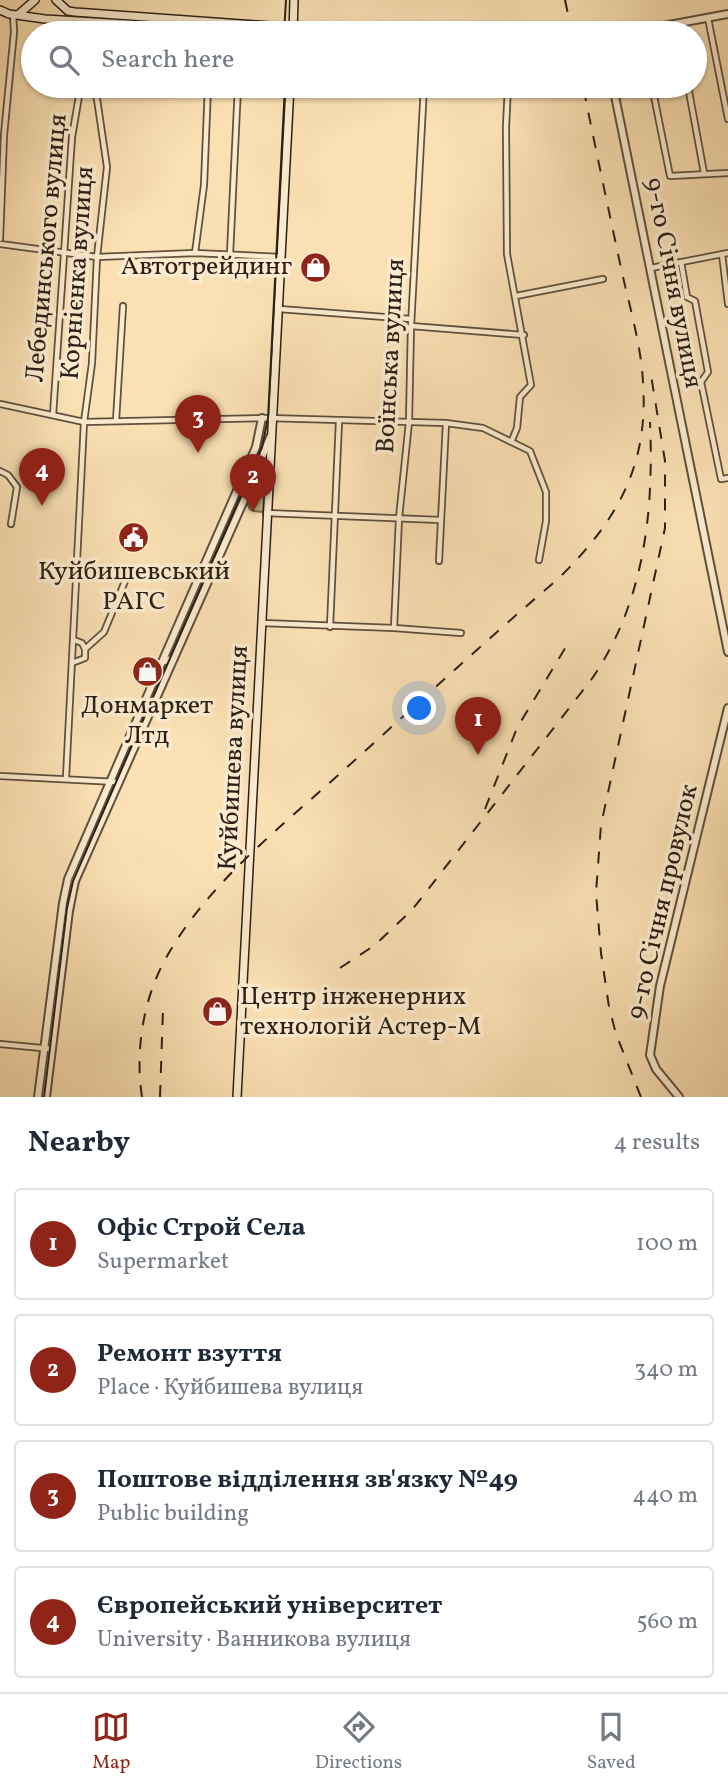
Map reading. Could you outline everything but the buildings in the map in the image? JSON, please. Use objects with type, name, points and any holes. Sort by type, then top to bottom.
[{"type":"main road","points":[[0,15],[14,14],[32,5],[35,0]]},
{"type":"main road","points":[[55,0],[68,11],[177,21]]},
{"type":"main road","points":[[292,21],[294,0]]},
{"type":"main road","points":[[0,10],[74,21]]},
{"type":"main road","name":"Куйбишева вулиця","points":[[237,1097],[289,98]]},
{"type":"street","points":[[0,239],[4,135],[14,14]]},
{"type":"street","points":[[692,21],[728,14]]},
{"type":"street","points":[[708,18],[728,118]]},
{"type":"street","name":"Лебединського вулиця","points":[[53,415],[72,136],[79,98]]},
{"type":"street","name":"Корнієнка вулиця","points":[[84,422],[92,363],[97,257],[107,167],[97,98]]},
{"type":"street","points":[[195,253],[204,185],[208,98]]},
{"type":"street","points":[[230,254],[237,98]]},
{"type":"street","name":"Воїнська вулиця","points":[[394,628],[399,518],[408,422],[423,98]]},
{"type":"street","points":[[507,98],[507,254],[524,335],[531,386],[520,397],[517,428],[512,440]]},
{"type":"street","name":"9-го Січня вулиця","points":[[616,98],[728,652]]},
{"type":"street","points":[[654,98],[670,176],[728,173]]},
{"type":"street","points":[[690,98],[704,173]]},
{"type":"street","points":[[0,244],[97,257],[195,253],[282,257]]},
{"type":"street","points":[[651,268],[725,254],[728,304]]},
{"type":"street","points":[[681,262],[687,297],[695,301],[708,372],[701,382],[721,479],[728,478]]},
{"type":"street","points":[[516,296],[603,279]]},
{"type":"street","name":"Корнієнка вулиця","points":[[116,421],[123,306]]},
{"type":"street","points":[[279,309],[411,319]]},
{"type":"street","points":[[411,326],[524,335]]},
{"type":"street","points":[[0,405],[84,422],[262,418],[446,423],[483,428],[530,451],[546,492],[546,521],[539,560]]},
{"type":"street","points":[[38,1097],[49,1049],[75,881],[162,662],[256,447],[262,418]]},
{"type":"street","points":[[330,627],[340,421]]},
{"type":"street","points":[[66,778],[84,422]]},
{"type":"street","points":[[439,561],[446,423]]},
{"type":"street","points":[[114,782],[174,658],[272,432]]},
{"type":"street","points":[[0,471],[8,475],[16,487],[11,524]]},
{"type":"street","points":[[266,513],[440,520]]},
{"type":"street","points":[[85,649],[104,632],[130,569]]},
{"type":"street","points":[[262,623],[461,633]]},
{"type":"street","points":[[72,663],[85,658],[82,643],[74,640]]},
{"type":"street","points":[[162,662],[174,658]]},
{"type":"street","name":"9-го Січня провулок","points":[[679,1097],[656,1069],[650,1055],[660,986],[728,708]]},
{"type":"street","points":[[0,776],[114,782]]},
{"type":"street","points":[[0,1044],[49,1049]]},
{"type":"street","points":[[46,1097],[49,1049]]},
{"type":"shaded area","points":[[260,470],[266,472],[263,512],[248,507],[251,490]]},
{"type":"tram line","points":[[285,21],[286,0]]},
{"type":"tram line","points":[[44,1097],[67,908],[73,881],[262,447],[268,418],[284,98]]},
{"type":"railway","points":[[565,0],[569,21]]},
{"type":"railway","points":[[142,1097],[140,1044],[146,1008],[166,958],[202,905],[271,835],[558,579],[597,536],[624,491],[634,467],[640,441],[643,413],[642,368],[586,98]]},
{"type":"railway","points":[[641,1097],[616,1034],[609,1007],[596,893],[601,825],[665,528],[665,461],[650,369]]},
{"type":"railway","points":[[340,968],[375,945],[412,910],[591,680],[609,651],[634,589],[642,557],[650,490],[650,422]]},
{"type":"railway","points":[[485,809],[517,728],[567,645]]},
{"type":"railway","points":[[160,1097],[163,1009]]},
{"type":"place","name":"Автотрейдинг","points":[[315,267]]},
{"type":"place","name":"Поштове відділення зв'язку №49","points":[[198,453]]},
{"type":"place","name":"Європейський університет","points":[[42,506]]},
{"type":"place","name":"Ремонт взуття","points":[[253,512]]},
{"type":"place","name":"Куйбишевський РАГС","points":[[134,537]]},
{"type":"place","name":"Донмаркет Лтд","points":[[147,671]]},
{"type":"place","name":"Офіс Строй Села","points":[[478,755]]},
{"type":"place","name":"Центр інженерних технологій Астер-М","points":[[217,1012]]}]
